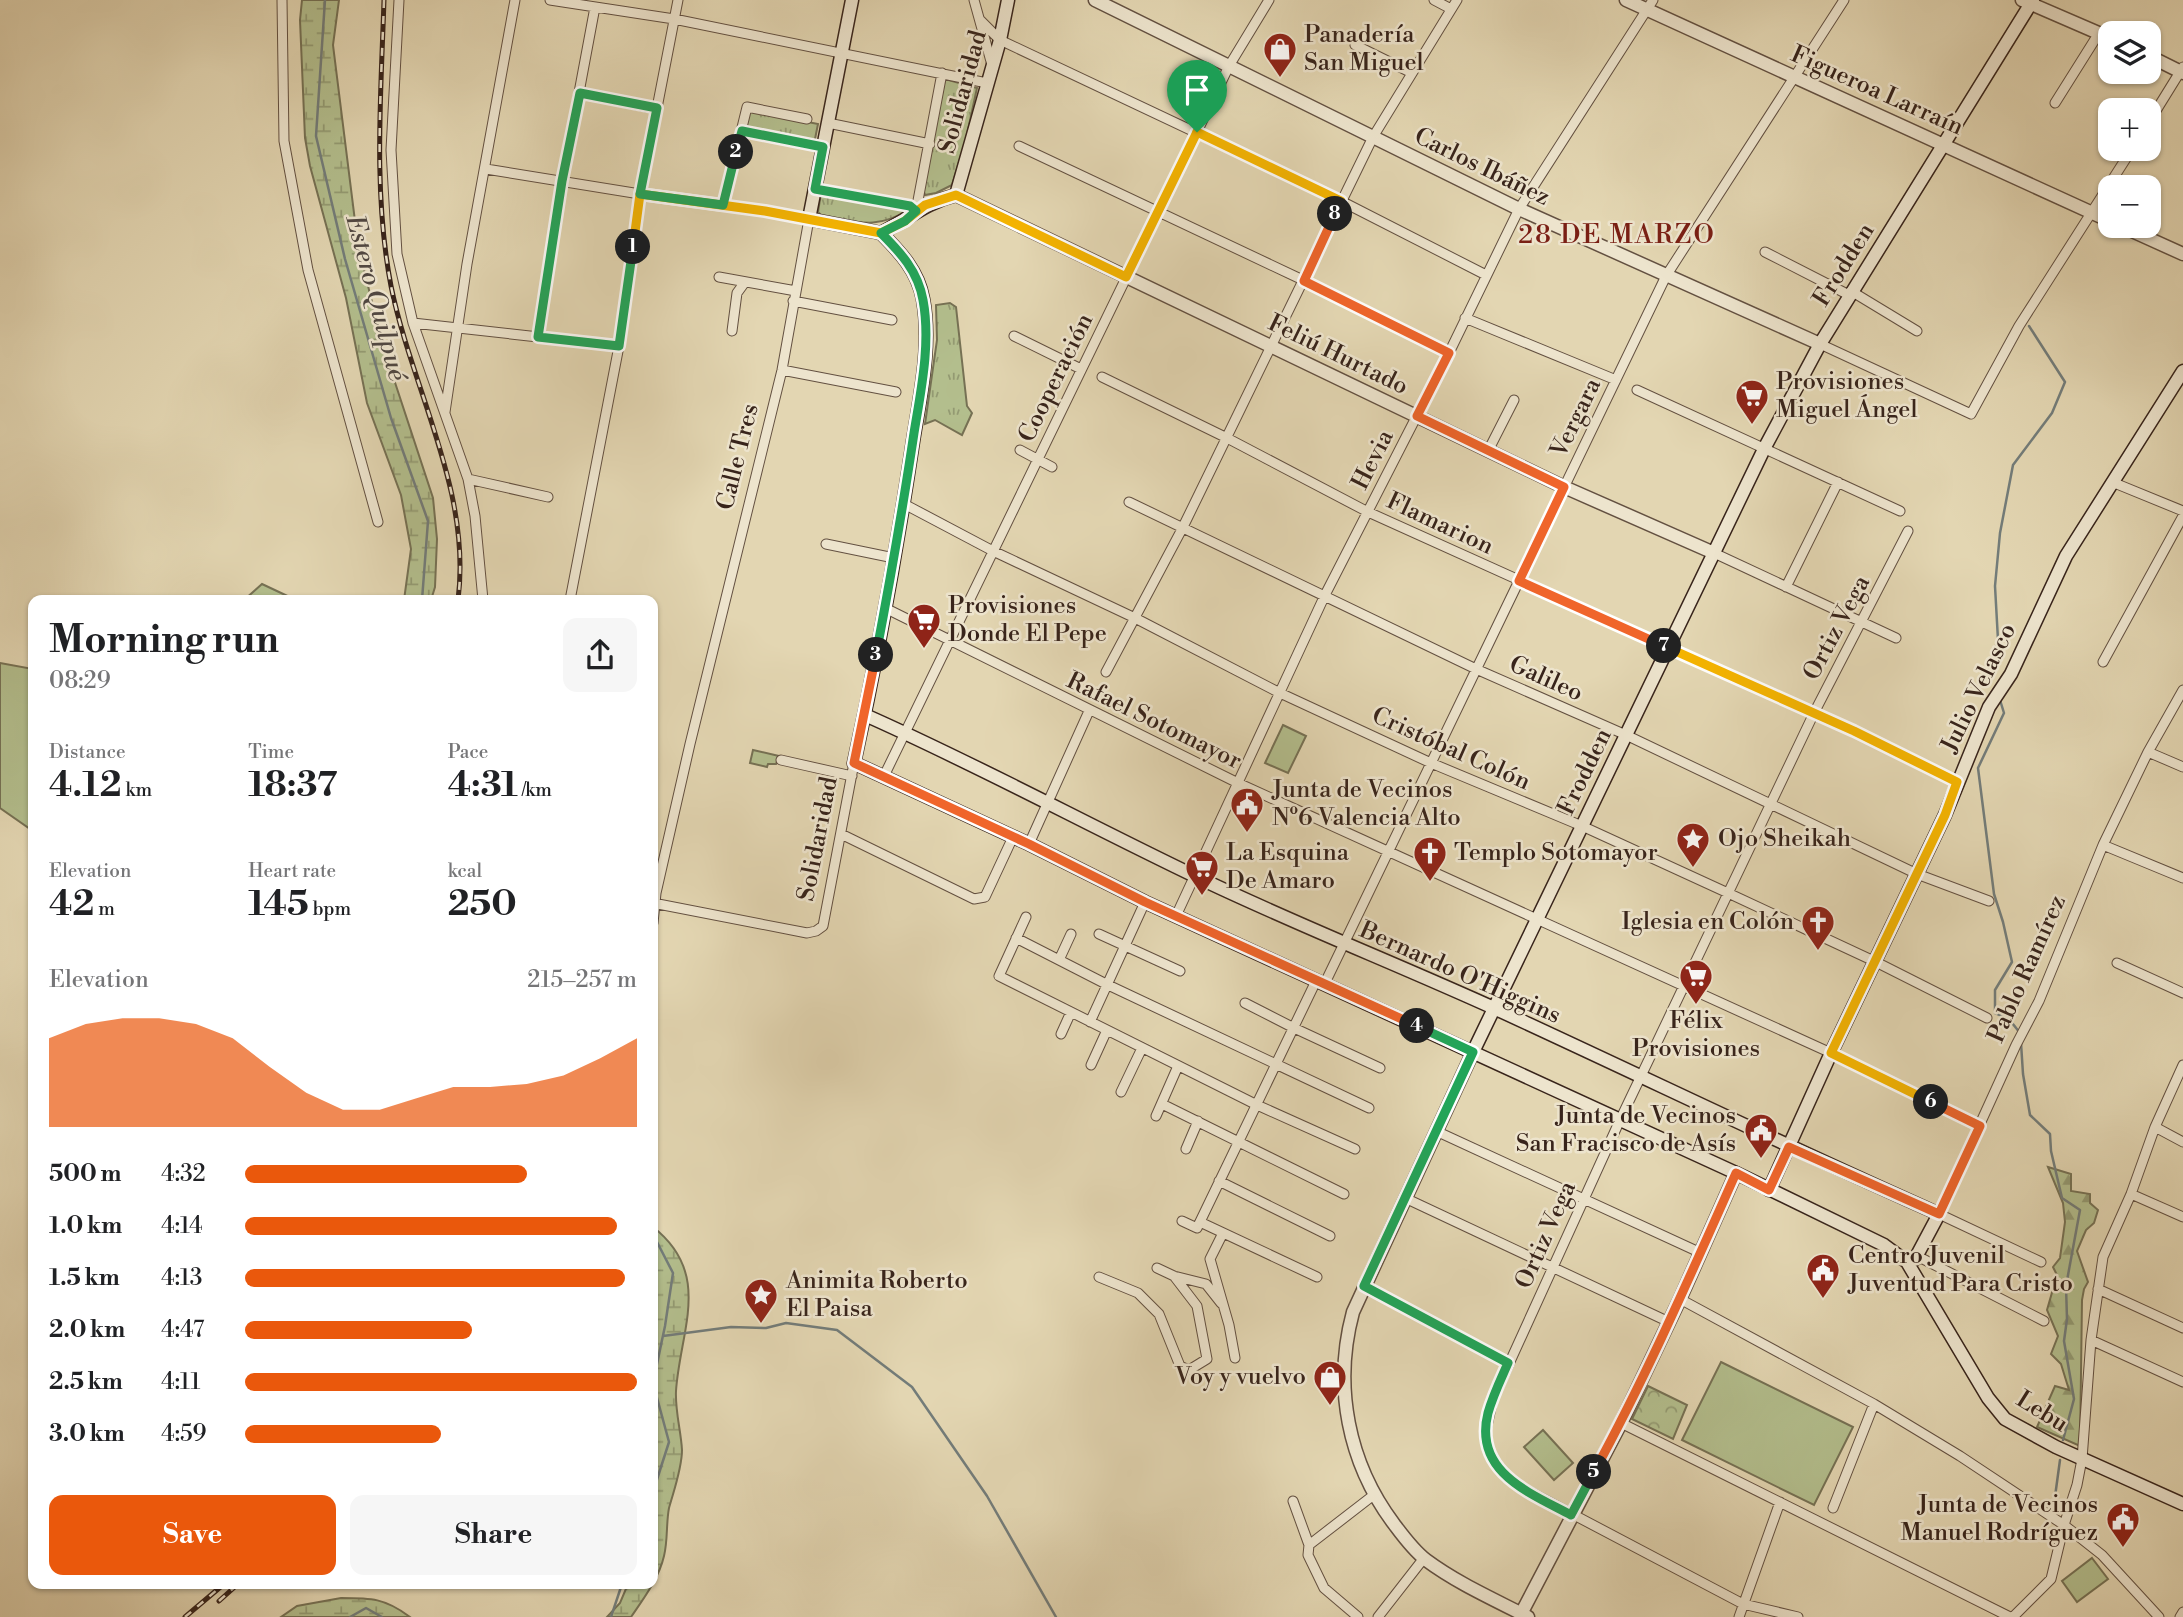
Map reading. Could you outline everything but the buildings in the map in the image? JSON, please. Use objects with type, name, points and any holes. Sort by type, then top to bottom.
[{"type":"main road","name":"Calle Tres","points":[[809,219],[852,0]]},
{"type":"main road","name":"Solidaridad","points":[[956,195],[1000,40],[1008,0]]},
{"type":"main road","name":"Carlos Ibáñez","points":[[1095,0],[1519,209],[1820,344]]},
{"type":"main road","name":"Figueroa Larraín","points":[[1626,0],[1650,5],[1794,76],[2098,215]]},
{"type":"main road","points":[[2029,1],[2098,32]]},
{"type":"main road","name":"Frodden","points":[[1523,1616],[1457,1580],[1424,1558],[1405,1539],[1375,1494],[1366,1479],[1349,1434],[1345,1396],[1348,1329],[1364,1286],[1493,1008],[1765,447],[1850,293],[1945,145],[2029,1]]},
{"type":"main road","points":[[2161,62],[2182,71]]},
{"type":"main road","points":[[809,219],[881,233],[905,221],[937,199],[956,195]]},
{"type":"main road","name":"Feliú Hurtado","points":[[956,195],[1564,487],[1714,553]]},
{"type":"main road","name":"Solidaridad","points":[[853,769],[904,504],[923,367],[923,299],[913,271],[904,257],[881,233]]},
{"type":"main road","points":[[2148,238],[2183,254]]},
{"type":"main road","name":"Julio Velasco","points":[[1769,1190],[1917,874],[1989,706],[2011,674],[2066,556],[2183,371]]},
{"type":"main road","name":"Bernardo O'Higgins","points":[[865,715],[1048,801],[1194,876],[1493,1008],[1939,1214]]},
{"type":"main road","points":[[853,769],[884,776],[1145,902],[1736,1173],[1912,1260]]},
{"type":"main road","points":[[1523,1616],[1571,1515],[1621,1423],[1736,1173]]},
{"type":"main road","name":"Pablo Ramírez","points":[[1912,1260],[1939,1214]]},
{"type":"main road","name":"Lebu","points":[[1912,1260],[1988,1398],[2005,1419],[2082,1459],[2183,1504]]},
{"type":"street","points":[[282,0],[284,141],[308,270],[378,522]]},
{"type":"street","points":[[399,0],[391,112],[392,191],[397,254],[413,323],[468,480],[475,516],[482,595]]},
{"type":"street","points":[[444,413],[456,328],[515,0]]},
{"type":"street","points":[[550,0],[674,19],[987,83]]},
{"type":"street","points":[[571,595],[619,346],[640,194],[678,0]]},
{"type":"street","points":[[974,0],[992,65]]},
{"type":"street","name":"Cooperación","points":[[884,776],[1229,66],[1269,0]]},
{"type":"street","points":[[1434,0],[1451,9]]},
{"type":"street","points":[[1106,672],[1182,529],[1373,136],[1458,0]]},
{"type":"street","name":"Vergara","points":[[1198,1225],[1294,1028],[1344,944],[1666,276],[1844,0]]},
{"type":"street","name":"Hevia","points":[[1176,916],[1325,595],[1449,353],[1519,209],[1650,5]]},
{"type":"street","points":[[538,337],[562,181],[595,7]]},
{"type":"street","points":[[980,20],[1000,40],[1341,201],[1486,275]]},
{"type":"street","points":[[1355,45],[1412,73]]},
{"type":"street","points":[[2055,103],[2098,45]]},
{"type":"street","points":[[2161,103],[2182,71]]},
{"type":"street","points":[[815,189],[910,206],[916,211],[942,73]]},
{"type":"street","points":[[580,93],[657,108]]},
{"type":"street","points":[[723,205],[747,107],[807,119]]},
{"type":"street","points":[[828,123],[930,144]]},
{"type":"street","points":[[742,131],[823,147]]},
{"type":"street","points":[[1019,146],[1449,353]]},
{"type":"street","points":[[2092,212],[2124,161]]},
{"type":"street","points":[[486,169],[809,219]]},
{"type":"street","name":"Carlos Ibáñez","points":[[1820,344],[1971,414],[2019,326],[2092,212]]},
{"type":"street","name":"Calle Tres","points":[[658,886],[690,744],[782,370],[809,219]]},
{"type":"street","points":[[1765,252],[1850,293],[1917,331]]},
{"type":"street","points":[[719,277],[796,291]]},
{"type":"street","points":[[732,331],[737,293],[745,282]]},
{"type":"street","points":[[793,301],[892,320]]},
{"type":"street","points":[[1465,318],[1616,380]]},
{"type":"street","points":[[413,323],[619,346]]},
{"type":"street","points":[[1014,337],[1081,369]]},
{"type":"street","points":[[782,370],[896,392]]},
{"type":"street","name":"Flamarion","points":[[1102,377],[1227,438],[1368,512],[1814,713],[1957,782]]},
{"type":"street","points":[[1637,390],[1900,511]]},
{"type":"street","points":[[1488,451],[1514,400]]},
{"type":"street","points":[[1020,450],[1052,467]]},
{"type":"street","points":[[468,480],[548,497]]},
{"type":"street","points":[[1786,587],[1838,482]]},
{"type":"street","points":[[2112,482],[2183,511]]},
{"type":"street","name":"Galileo","points":[[1129,502],[1476,669],[1626,735],[1917,874],[1989,901]]},
{"type":"street","name":"Cristóbal Colón","points":[[904,504],[1280,693],[1431,763],[1582,826],[1875,962],[1987,1018]]},
{"type":"street","points":[[2103,662],[2183,516]]},
{"type":"street","name":"Ortiz Vega","points":[[1798,1617],[1743,1604],[1571,1515],[1506,1477],[1495,1464],[1486,1430],[1488,1415],[1508,1363],[1620,1120],[1814,713],[1908,531]]},
{"type":"street","points":[[826,544],[894,558]]},
{"type":"street","name":"Feliú Hurtado","points":[[1714,553],[1896,638]]},
{"type":"street","name":"Rafael Sotomayor","points":[[885,608],[1238,783],[1831,1053],[1980,1126]]},
{"type":"street","name":"Pablo Ramírez","points":[[1939,1214],[2016,1045],[2039,1001],[2103,845],[2148,752],[2183,690]]},
{"type":"street","points":[[1029,844],[1089,711]]},
{"type":"street","points":[[2148,752],[2183,767]]},
{"type":"street","points":[[781,760],[853,769]]},
{"type":"street","name":"Solidaridad","points":[[658,905],[807,933],[816,931],[822,926],[853,769]]},
{"type":"street","points":[[841,834],[974,899],[985,897],[1013,837]]},
{"type":"street","points":[[2103,845],[2183,878]]},
{"type":"street","points":[[1090,1021],[1145,902]]},
{"type":"street","points":[[1026,917],[999,976],[1257,1105],[1355,1149]]},
{"type":"street","points":[[1059,960],[1071,934]]},
{"type":"street","points":[[1099,934],[1180,971]]},
{"type":"street","points":[[1016,938],[1106,985],[1368,1108]]},
{"type":"street","points":[[2117,962],[2183,993]]},
{"type":"street","points":[[1245,1003],[1380,1068]]},
{"type":"street","points":[[1061,1034],[1071,1012]]},
{"type":"street","points":[[1091,1065],[1107,1030]]},
{"type":"street","points":[[1121,1092],[1142,1048]]},
{"type":"street","points":[[1621,1423],[2011,1617],[2051,1579],[2082,1459],[2091,1340],[2104,1257],[2131,1194],[2155,1127],[2183,1065]]},
{"type":"street","points":[[1156,1116],[1178,1066]]},
{"type":"street","points":[[1162,1104],[1344,1194]]},
{"type":"street","points":[[1186,1149],[1198,1121]]},
{"type":"street","points":[[2155,1127],[2183,1142]]},
{"type":"street","points":[[1436,1131],[1701,1253]]},
{"type":"street","points":[[1219,1181],[1330,1236]]},
{"type":"street","points":[[2131,1194],[2183,1217]]},
{"type":"street","points":[[1405,1198],[1669,1322]]},
{"type":"street","name":"Bernardo O'Higgins","points":[[1939,1214],[2041,1262]]},
{"type":"street","points":[[1182,1221],[1223,1233],[1317,1277]]},
{"type":"street","points":[[1223,1233],[1210,1259],[1235,1358]]},
{"type":"street","points":[[1912,1260],[1923,1259],[2044,1321]]},
{"type":"street","points":[[1157,1268],[1174,1276],[1206,1284],[1224,1307]]},
{"type":"street","points":[[1099,1277],[1138,1293],[1159,1314],[1180,1366],[1189,1370],[1207,1359],[1197,1306],[1174,1276]]},
{"type":"street","points":[[1364,1286],[1508,1363]]},
{"type":"street","points":[[2098,1289],[2183,1328]]},
{"type":"street","points":[[1680,1299],[1874,1404],[1960,1456],[2064,1525],[2102,1555],[2159,1617]]},
{"type":"street","points":[[2091,1340],[2183,1382]]},
{"type":"street","points":[[1833,1508],[1874,1404]]},
{"type":"street","points":[[1309,1545],[1375,1494]]},
{"type":"street","points":[[1293,1501],[1309,1545],[1308,1555],[1325,1588],[1358,1617]]},
{"type":"street","points":[[1739,1617],[1780,1502]]},
{"type":"street","points":[[1378,1617],[1424,1558]]},
{"type":"street","points":[[2180,1617],[2183,1612]]},
{"type":"green space","points":[[302,0],[339,0],[333,45],[358,245],[382,343],[433,498],[437,539],[433,595],[405,595],[411,549],[401,495],[367,403],[346,298],[310,166],[305,138],[300,20]]},
{"type":"green space","points":[[945,79],[977,88],[952,185],[925,195],[923,189]]},
{"type":"green space","points":[[748,110],[818,124],[814,144],[744,130]]},
{"type":"green space","points":[[821,193],[909,210],[886,220],[867,223],[822,216],[818,212]]},
{"type":"green space","points":[[950,303],[956,307],[967,406],[972,413],[962,435],[935,420],[925,424],[937,340],[936,305]]},
{"type":"green space","points":[[262,584],[285,595],[250,595]]},
{"type":"green space","points":[[0,663],[28,668],[28,828],[0,808]]},
{"type":"green space","points":[[1283,725],[1306,736],[1288,773],[1265,763]]},
{"type":"green space","points":[[753,750],[779,756],[776,764],[768,764],[767,767],[750,763]]},
{"type":"green space","points":[[2048,1167],[2071,1174],[2071,1191],[2090,1194],[2090,1203],[2098,1210],[2094,1223],[2086,1230],[2077,1251],[2088,1282],[2082,1300],[2080,1446],[2037,1427],[2055,1386],[2069,1390],[2061,1364],[2051,1354],[2058,1336],[2047,1310],[2057,1275],[2053,1267],[2060,1258],[2065,1222],[2063,1203]]},
{"type":"green space","points":[[658,1232],[671,1245],[682,1264],[688,1283],[686,1325],[676,1391],[682,1457],[669,1508],[666,1544],[659,1572]]},
{"type":"green space","points":[[1721,1362],[1853,1427],[1814,1505],[1682,1440]]},
{"type":"green space","points":[[1648,1386],[1687,1405],[1673,1439],[1632,1419]]},
{"type":"green space","points":[[1543,1430],[1573,1463],[1554,1480],[1524,1447]]},
{"type":"green space","points":[[2092,1558],[2108,1579],[2077,1602],[2062,1581]]},
{"type":"green space","points":[[626,1589],[650,1589],[631,1617],[607,1617],[620,1603]]},
{"type":"green space","points":[[341,1598],[377,1600],[410,1617],[281,1617],[297,1606]]},
{"type":"waterway","name":"Estero Quilpué","points":[[325,0],[316,136],[345,259],[391,418],[428,521],[422,595]]},
{"type":"waterway","points":[[1984,678],[1998,640],[1995,586],[2000,533],[2013,465],[2052,413],[2065,382],[2029,326]]},
{"type":"waterway","points":[[2000,700],[2004,713],[1978,768],[1994,894],[2012,962],[1995,990],[1995,1013],[2009,1019],[2020,1033]]},
{"type":"waterway","points":[[2021,1043],[2030,1115],[2050,1134],[2051,1151],[2062,1198],[2080,1210],[2066,1286],[2067,1319],[2064,1341],[2074,1399],[2063,1440]]},
{"type":"waterway","name":"Estero Quilpué","points":[[658,1244],[673,1273],[658,1359]]},
{"type":"waterway","points":[[663,1336],[731,1327],[766,1328],[786,1323],[837,1330],[912,1387],[987,1496],[1056,1617]]},
{"type":"waterway","name":"Estero Quilpué","points":[[658,1401],[669,1442],[658,1476]]},
{"type":"waterway","points":[[2054,1504],[2060,1460]]},
{"type":"waterway","name":"Estero Quilpué","points":[[611,1617],[620,1589]]},
{"type":"waterway","name":"Estero Quilpué","points":[[350,1617],[366,1608],[382,1617]]},
{"type":"railway","points":[[384,0],[380,179],[385,251],[400,325],[448,480],[460,559],[458,595]]},
{"type":"railway","points":[[185,1617],[218,1589]]},
{"type":"railway","points":[[219,1601],[232,1589]]},
{"type":"place","name":"Panadería San Miguel","points":[[1280,79]]},
{"type":"place","name":"Provisiones Miguel Ángel","points":[[1752,426]]},
{"type":"place","name":"Provisiones Donde El Pepe","points":[[924,650]]},
{"type":"place","name":"Junta de Vecinos Nº6 Valencia Alto","points":[[1247,834]]},
{"type":"place","name":"Ojo Sheikah","points":[[1693,869]]},
{"type":"place","name":"Templo Sotomayor","points":[[1430,883]]},
{"type":"place","name":"La Esquina De Amaro","points":[[1202,897]]},
{"type":"place","name":"Iglesia en Colón","points":[[1818,952]]},
{"type":"place","name":"Félix Provisiones","points":[[1696,1006]]},
{"type":"place","name":"Junta de Vecinos San Fracisco de Asís","points":[[1761,1160]]},
{"type":"place","name":"Centro Juvenil Juventud Para Cristo","points":[[1823,1300]]},
{"type":"place","name":"Animita Roberto El Paisa","points":[[761,1325]]},
{"type":"place","name":"Voy y vuelvo","points":[[1330,1407]]},
{"type":"place","name":"Junta de Vecinos Manuel Rodríguez","points":[[2123,1549]]},
{"type":"district","name":"28 DE MARZO","points":[[1617,235]]},
{"type":"route","points":[[1197,132],[1126,277],[956,195],[925,205],[905,221],[881,233],[765,211],[640,194],[619,346],[538,337],[562,181],[580,93],[657,108],[640,194],[723,205],[742,131],[823,147],[815,189],[910,206],[916,211],[905,221],[881,233],[904,257],[913,271],[923,299],[926,333],[904,504],[854,763],[1029,844],[1145,902],[1473,1052],[1364,1286],[1508,1363],[1488,1415],[1488,1448],[1495,1464],[1506,1477],[1571,1515],[1621,1423],[1736,1173],[1769,1190],[1789,1147],[1939,1214],[1980,1126],[1831,1053],[1945,815],[1957,782],[1854,731],[1519,581],[1564,487],[1417,416],[1449,353],[1304,281],[1341,201],[1197,132]]}]
